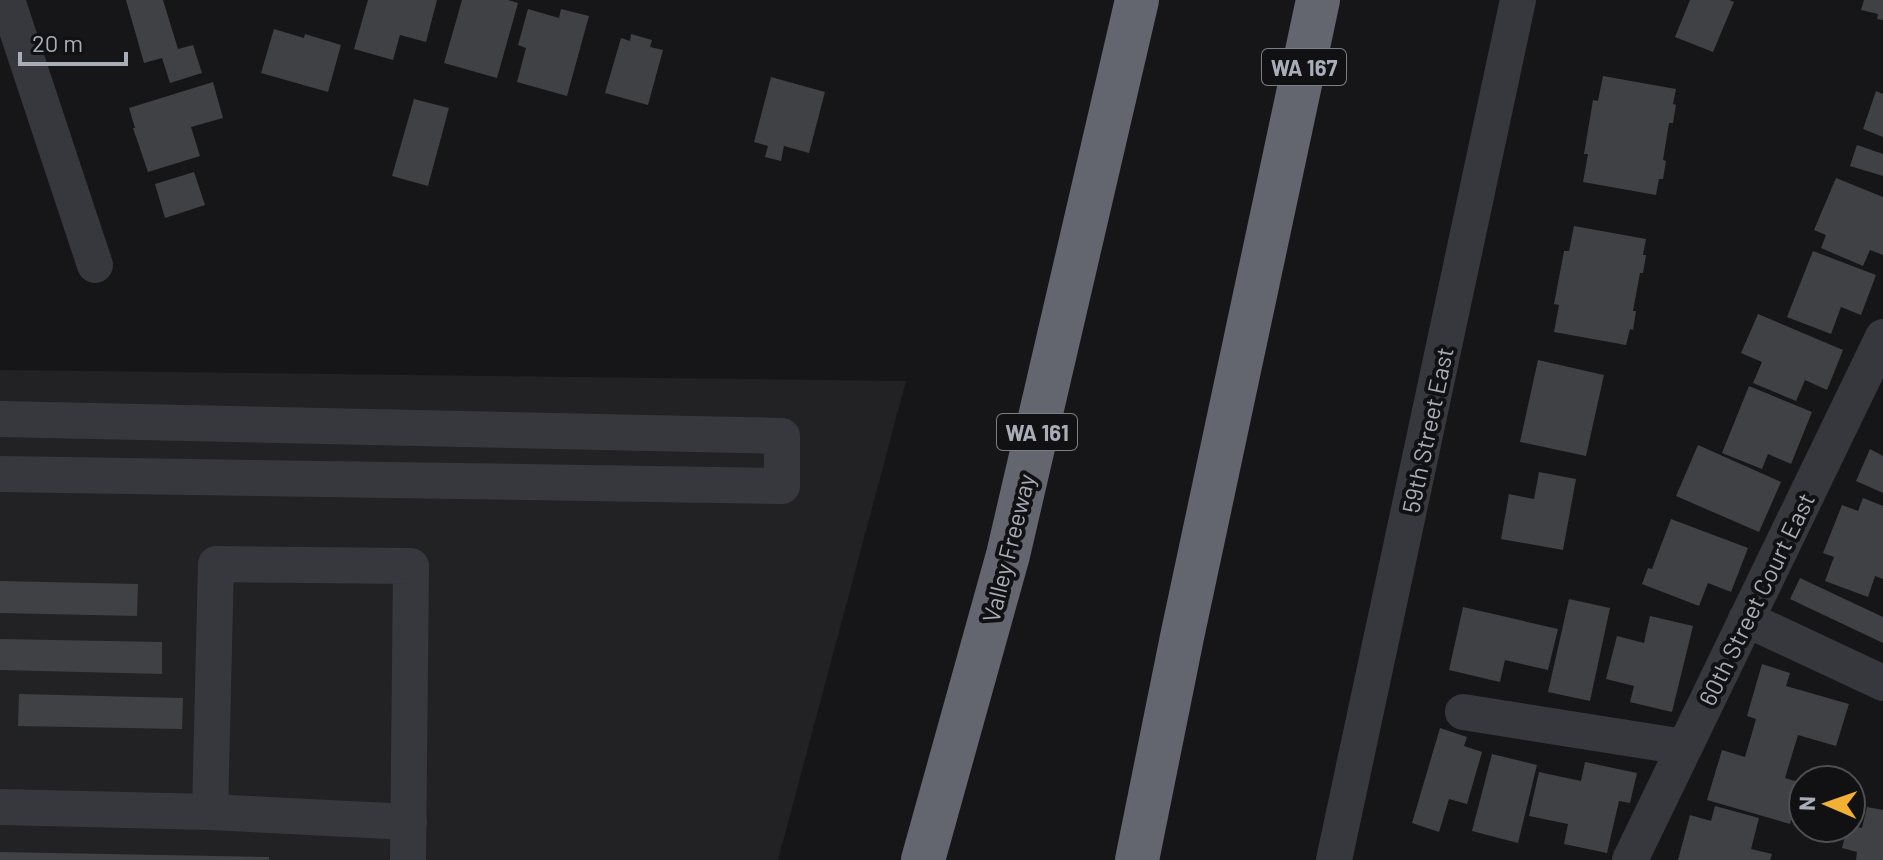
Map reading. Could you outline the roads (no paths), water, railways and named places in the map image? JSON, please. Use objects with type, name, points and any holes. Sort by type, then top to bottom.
[{"type":"highway","name":"Valley Freeway","points":[[923,860],[1008,555],[1137,0]]},
{"type":"highway","name":"WA 167","points":[[1290,134],[1318,0]]},
{"type":"highway","points":[[1137,860],[1290,134],[1330,0]]},
{"type":"street","points":[[7,0],[95,265]]},
{"type":"street","name":"59th Street East","points":[[1334,860],[1518,0]]},
{"type":"street","name":"60th Street Court East","points":[[1630,860],[1883,337]]},
{"type":"street","points":[[0,419],[782,436],[782,486],[0,474]]},
{"type":"street","points":[[210,812],[216,564],[411,566],[408,860]]},
{"type":"street","points":[[1746,619],[1883,683]]},
{"type":"street","points":[[1463,712],[1684,747]]},
{"type":"street","points":[[0,807],[210,812],[409,822]]}]
